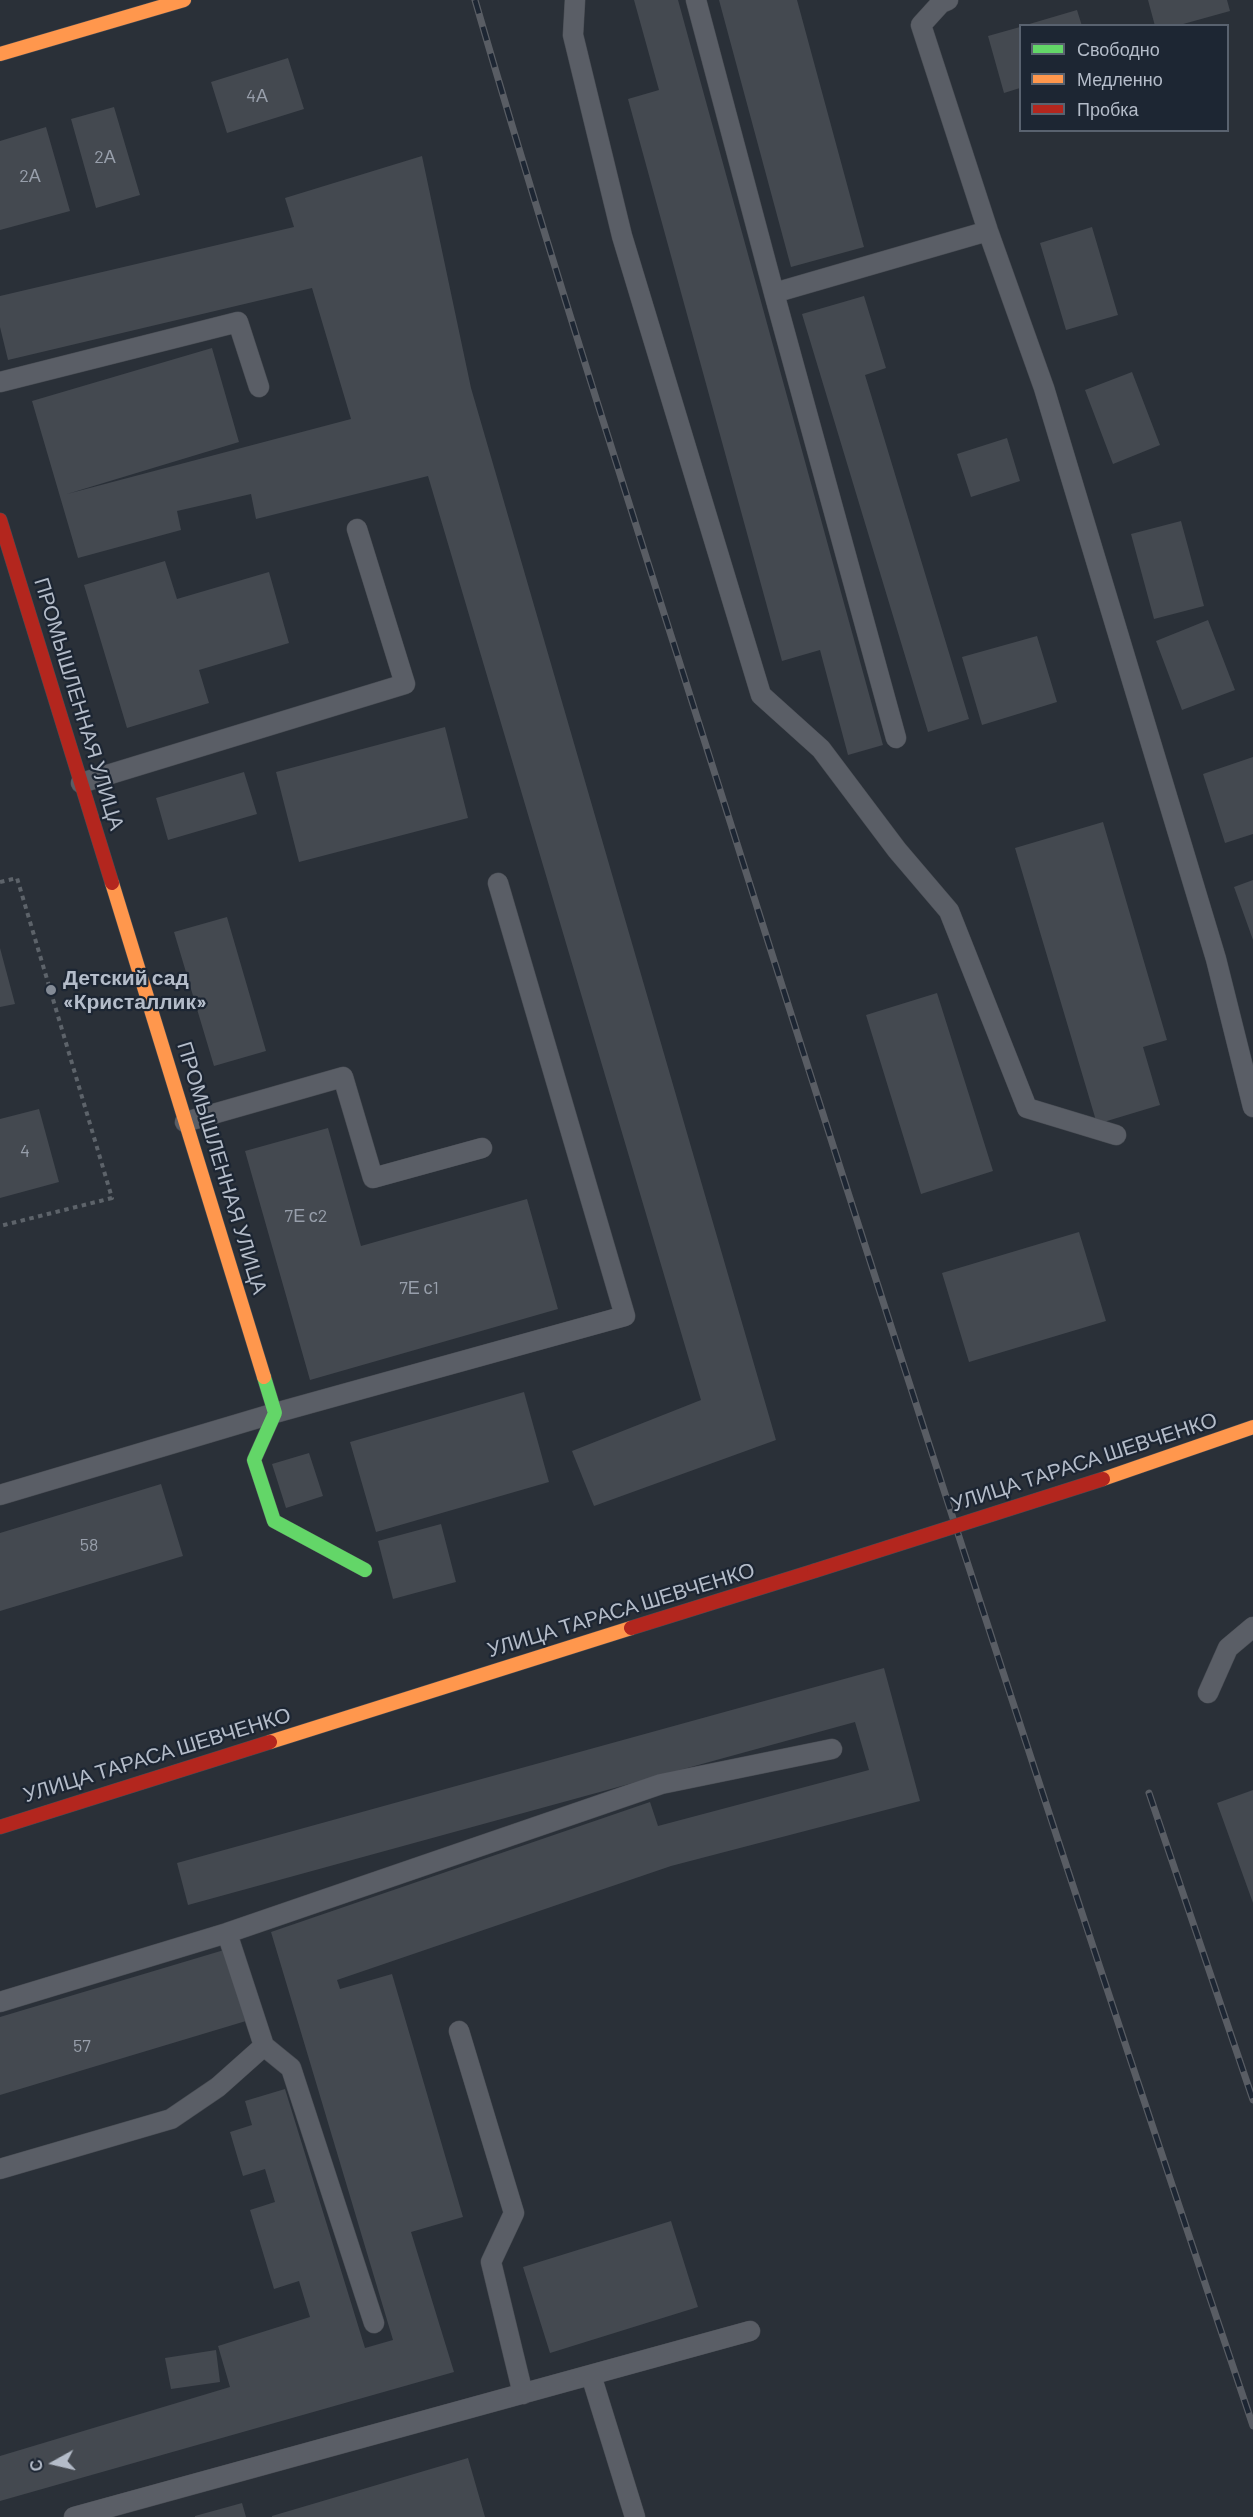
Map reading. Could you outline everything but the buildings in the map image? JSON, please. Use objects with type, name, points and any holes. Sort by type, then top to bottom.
[{"type":"street","points":[[0,54],[184,0]]},
{"type":"street","name":"ПРОМЫШЛЕННАЯ УЛИЦА","points":[[0,520],[275,1413]]},
{"type":"street","points":[[275,1413],[254,1460],[273,1521],[365,1570]]},
{"type":"street","name":"УЛИЦА ТАРАСА ШЕВЧЕНКО","points":[[0,1827],[1103,1479],[1253,1427]]},
{"type":"lane","points":[[575,0],[573,34],[622,236],[760,695],[821,749],[897,850],[949,911],[1027,1108],[1116,1135]]},
{"type":"lane","points":[[696,0],[896,738]]},
{"type":"lane","points":[[948,0],[941,3],[921,25],[988,231],[1051,411],[1216,959],[1253,1107]]},
{"type":"lane","points":[[774,293],[988,231]]},
{"type":"lane","points":[[0,382],[238,322],[259,387]]},
{"type":"lane","points":[[81,783],[405,684],[357,530]]},
{"type":"lane","points":[[0,1495],[275,1413],[625,1316],[498,883]]},
{"type":"lane","points":[[185,1122],[343,1077],[373,1178],[482,1148]]},
{"type":"lane","points":[[1208,1693],[1228,1648],[1253,1627]]},
{"type":"lane","points":[[0,2002],[227,1933],[661,1784],[832,1749]]},
{"type":"lane","points":[[227,1933],[264,2046],[291,2068],[374,2323]]},
{"type":"lane","points":[[459,2031],[513,2213],[491,2262],[523,2394]]},
{"type":"lane","points":[[0,2169],[171,2119],[218,2087],[264,2046]]},
{"type":"lane","points":[[74,2517],[750,2331]]},
{"type":"lane","points":[[591,2375],[635,2517]]},
{"type":"path","points":[[0,882],[16,878],[112,1198],[0,1226]]},
{"type":"railway","points":[[475,0],[602,417],[860,1231],[1054,1829],[1253,2426]]},
{"type":"railway","points":[[1149,1793],[1253,2100]]},
{"type":"traffic: fast","points":[[264,1377],[275,1413],[254,1460],[274,1521],[365,1570]]},
{"type":"traffic: slow","points":[[0,54],[184,0]]},
{"type":"traffic: slow","points":[[112,883],[264,1377]]},
{"type":"traffic: slow","points":[[1103,1479],[1253,1427]]},
{"type":"traffic: slow","points":[[270,1742],[631,1628]]},
{"type":"traffic: jam","points":[[0,520],[112,883]]},
{"type":"traffic: jam","points":[[814,1571],[1103,1479]]},
{"type":"traffic: jam","points":[[631,1628],[814,1571]]},
{"type":"traffic: jam","points":[[0,1827],[270,1742]]},
{"type":"place","name":"Детский сад «Кристаллик»","points":[[51,990]]}]
